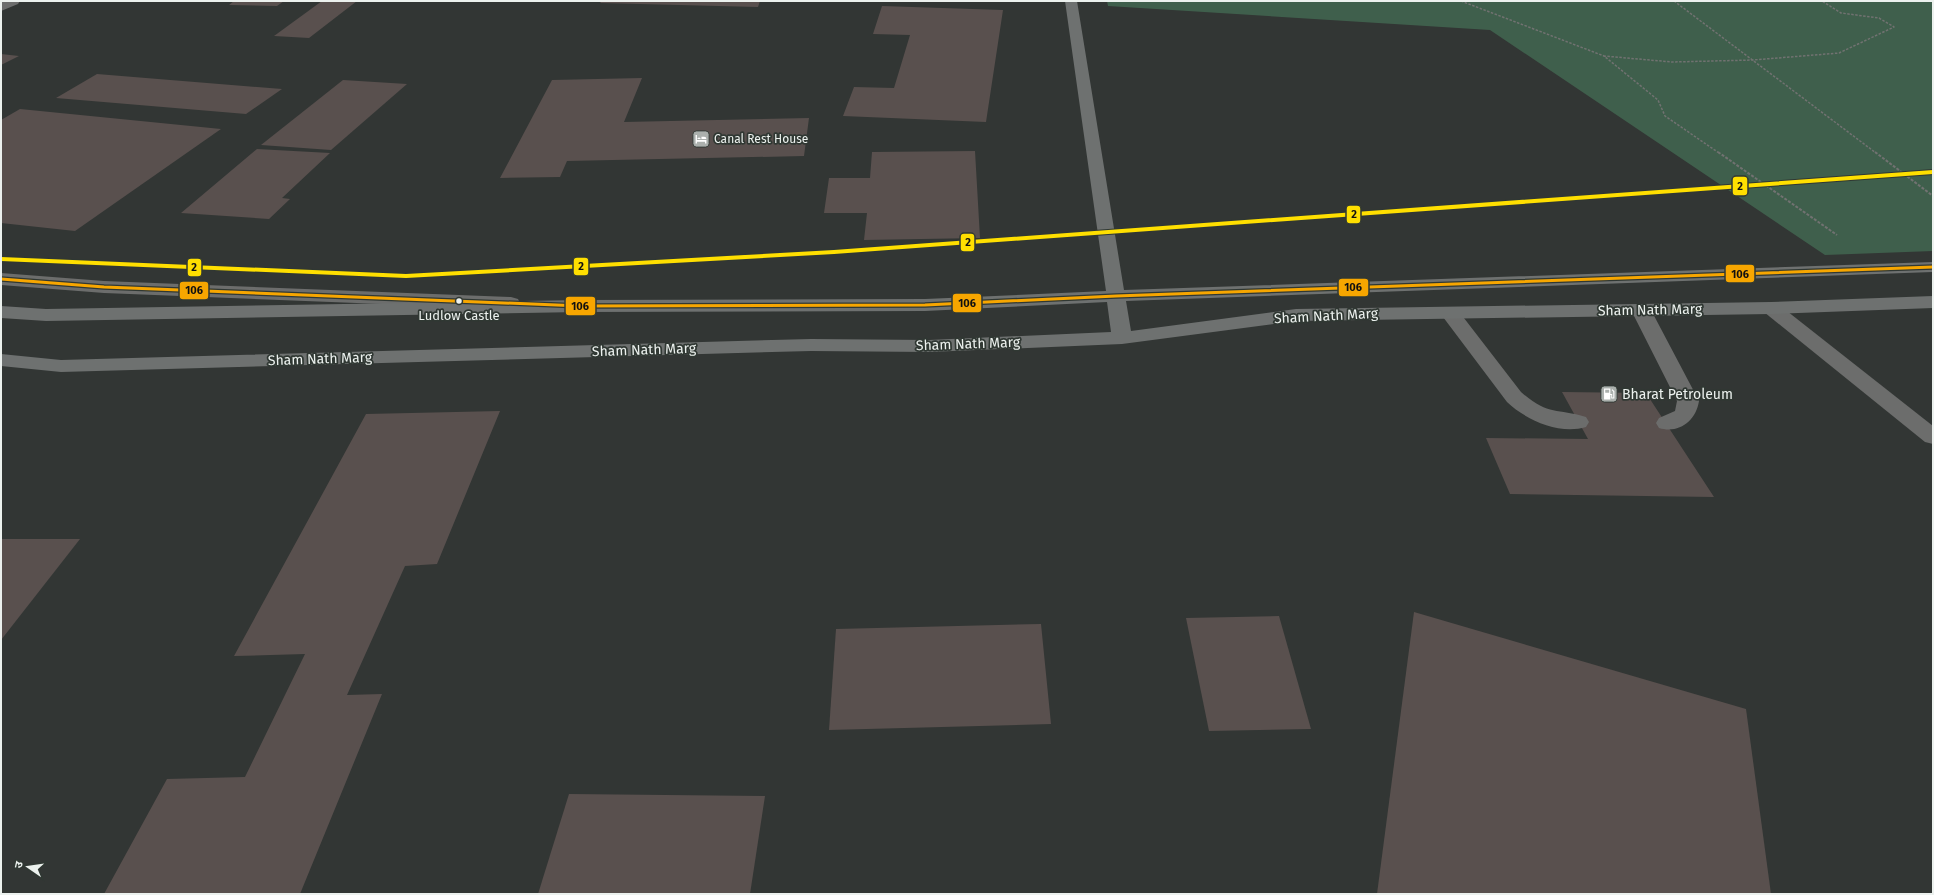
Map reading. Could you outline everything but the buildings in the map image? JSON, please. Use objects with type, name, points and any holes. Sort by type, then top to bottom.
[{"type":"main road","points":[[1071,1],[1122,338]]},
{"type":"main road","name":"Sham Nath Marg","points":[[1,312],[46,315],[581,306],[925,305],[1116,296],[1933,268]]},
{"type":"main road","name":"Sham Nath Marg","points":[[1,360],[61,366],[811,346],[929,346],[1122,338],[1296,315],[1771,308],[1933,302]]},
{"type":"street","points":[[1,8],[14,1]]},
{"type":"street","points":[[1,279],[104,287],[581,306]]},
{"type":"street","points":[[1771,308],[1933,436]]},
{"type":"street","points":[[1640,310],[1688,401],[1688,411],[1682,419],[1667,423]]},
{"type":"street","points":[[1450,313],[1514,397],[1523,406],[1534,414],[1545,418],[1578,422]]},
{"type":"path","points":[[1461,1],[1604,56],[1672,62],[1753,60],[1838,53],[1894,27],[1879,18],[1841,13],[1822,1]]},
{"type":"path","points":[[1674,1],[1933,196]]},
{"type":"path","points":[[1604,56],[1658,100],[1665,116],[1838,236]]},
{"type":"green space","points":[[1107,1],[1933,1],[1933,251],[1825,255],[1490,30],[1108,6]]},
{"type":"transit line","name":"2","points":[[1,259],[406,276],[834,252],[1933,172]]},
{"type":"transit line","name":"106","points":[[1,279],[104,287],[581,306],[925,305],[1116,296],[1933,267]]},
{"type":"place","name":"Canal Rest House","points":[[701,139]]},
{"type":"place","name":"Ludlow Castle","points":[[459,301]]},
{"type":"place","name":"Bharat Petroleum","points":[[1609,394]]}]
